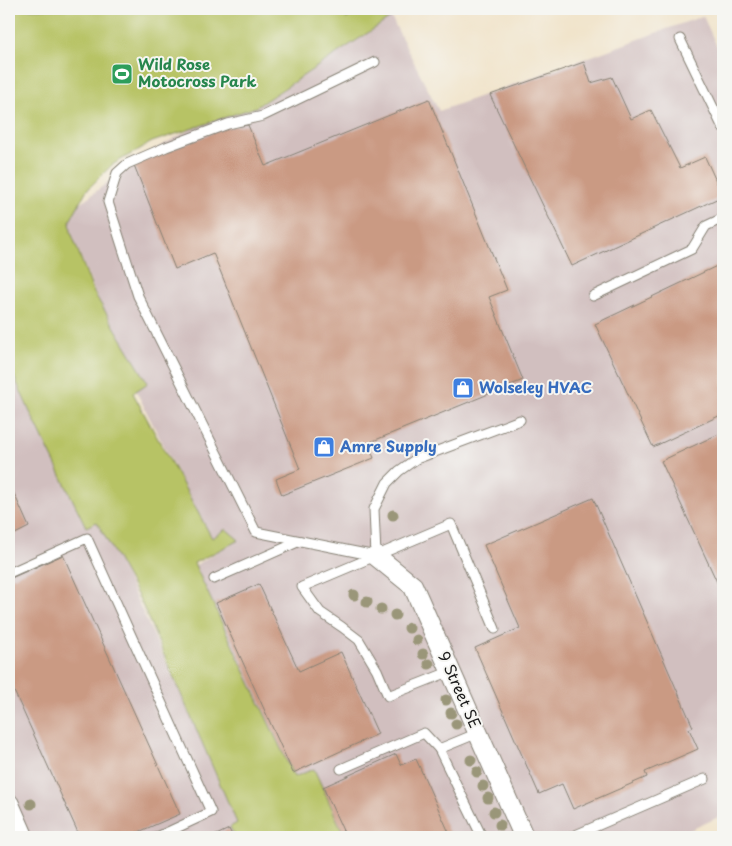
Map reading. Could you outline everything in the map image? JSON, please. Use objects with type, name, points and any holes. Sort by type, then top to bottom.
[{"type":"street","name":"9 Street SE","points":[[376,556],[413,586],[523,837]]},
{"type":"street","points":[[9,803],[24,837]]},
{"type":"lane","points":[[680,39],[720,113],[723,128]]},
{"type":"lane","points":[[375,62],[263,116],[228,124],[127,164],[117,173],[108,202],[138,296],[256,532],[376,556]]},
{"type":"lane","points":[[594,296],[692,249],[706,226],[723,218]]},
{"type":"lane","points":[[376,556],[374,509],[387,483],[399,471],[416,459],[520,420]]},
{"type":"lane","points":[[450,671],[388,696],[377,670],[359,640],[320,612],[302,587],[451,524],[495,629]]},
{"type":"lane","points":[[9,573],[86,538],[211,812],[157,837]]},
{"type":"lane","points":[[214,579],[300,541]]},
{"type":"lane","points":[[341,770],[424,733],[439,749],[482,837]]},
{"type":"lane","points":[[439,749],[478,733]]},
{"type":"lane","points":[[570,837],[705,779]]},
{"type":"shaded area","points":[[703,16],[723,60],[723,815],[675,837],[319,837],[194,566],[217,552],[122,363],[65,215],[141,157],[391,17],[439,111]]},
{"type":"shaded area","points":[[9,340],[125,574],[247,837],[9,837]]},
{"type":"green space","points":[[9,9],[352,9],[346,19],[365,9],[400,9],[401,11],[256,107],[152,142],[112,165],[86,191],[70,221],[71,232],[93,291],[148,383],[133,393],[212,538],[226,529],[239,540],[194,563],[294,777],[314,769],[345,837],[235,837],[230,827],[237,823],[140,600],[97,522],[86,527],[9,365]]},
{"type":"building","points":[[584,62],[591,83],[612,77],[631,119],[651,110],[680,168],[705,157],[723,196],[572,266],[490,95]]},
{"type":"building","points":[[429,99],[507,290],[489,297],[523,380],[368,443],[374,458],[282,495],[276,479],[300,469],[213,253],[175,269],[134,165],[225,128],[248,125],[265,166]]},
{"type":"building","points":[[723,263],[723,414],[653,447],[595,324]]},
{"type":"building","points":[[723,432],[723,595],[661,461]]},
{"type":"building","points":[[9,482],[29,527],[9,537]]},
{"type":"building","points":[[593,498],[693,727],[689,729],[698,749],[645,772],[647,777],[573,809],[562,784],[539,794],[475,648],[520,628],[484,545]]},
{"type":"building","points":[[63,555],[180,814],[127,837],[80,837],[9,680],[9,579]]},
{"type":"building","points":[[259,584],[299,671],[341,652],[378,734],[293,773],[216,603]]},
{"type":"building","points":[[396,754],[401,765],[416,759],[451,837],[346,837],[323,787]]},
{"type":"building","points":[[229,829],[233,837],[212,837]]},
{"type":"place","name":"Wild Rose Motocross Park","points":[[122,74]]},
{"type":"place","name":"Wolseley HVAC","points":[[463,388]]},
{"type":"place","name":"Amre Supply","points":[[324,447]]}]
